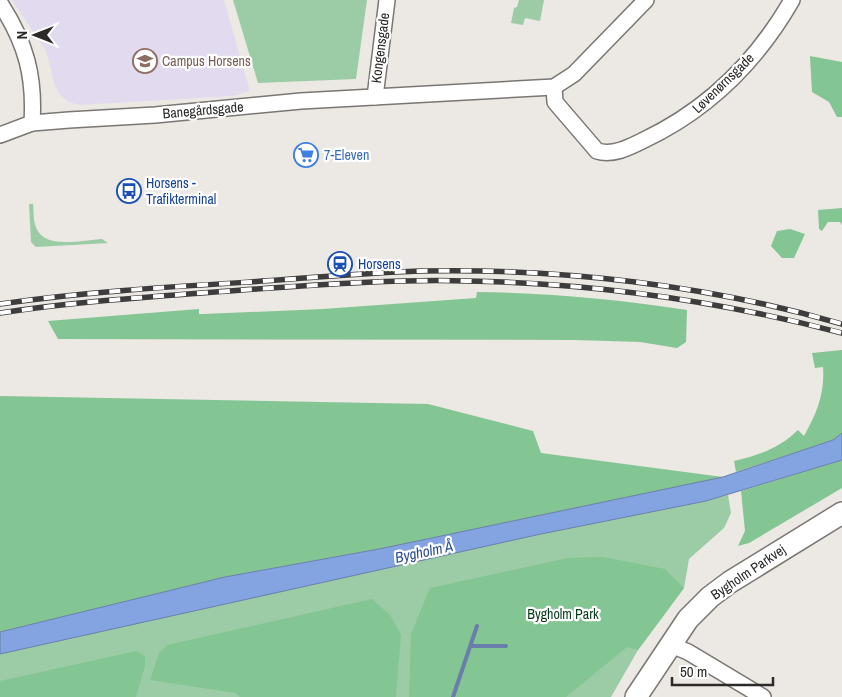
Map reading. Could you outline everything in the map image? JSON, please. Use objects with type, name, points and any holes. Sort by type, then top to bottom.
[{"type":"street","name":"Kongensgade","points":[[374,97],[387,0]]},
{"type":"street","points":[[374,97],[443,95],[554,87],[574,74],[646,0]]},
{"type":"street","name":"Løvenørnsgade","points":[[554,87],[555,102],[597,151],[606,154],[632,146],[686,117],[707,102],[743,68],[766,40],[792,0]]},
{"type":"street","points":[[0,3],[14,24],[24,47],[34,96],[32,123]]},
{"type":"street","name":"Banegårdsgade","points":[[0,135],[32,123],[374,97]]},
{"type":"street","name":"Bygholm Parkvej","points":[[636,697],[669,644],[688,619],[710,597],[842,513]]},
{"type":"street","points":[[669,644],[688,652],[762,697]]},
{"type":"shaded area","name":"Campus Horsens","points":[[12,0],[224,0],[250,91],[233,96],[79,105],[69,102],[60,95],[55,86],[46,51]]},
{"type":"green space","points":[[233,0],[367,0],[356,79],[258,83]]},
{"type":"green space","points":[[519,0],[544,0],[540,21],[525,18],[523,25],[511,23],[514,8],[517,7]]},
{"type":"green space","points":[[810,56],[842,62],[842,117],[837,117],[829,102],[812,92]]},
{"type":"green space","points":[[29,204],[33,204],[35,224],[45,238],[63,242],[102,239],[108,243],[36,247],[31,242]]},
{"type":"green space","points":[[842,208],[842,225],[840,222],[828,222],[822,231],[819,229],[818,210]]},
{"type":"green space","points":[[790,229],[805,234],[794,258],[782,258],[771,246],[777,231]]},
{"type":"green space","points":[[477,292],[582,297],[687,310],[686,342],[677,348],[640,342],[575,340],[58,339],[48,321],[199,309],[199,314],[203,314],[323,309],[476,298]]},
{"type":"green space","points":[[842,350],[842,433],[833,440],[736,472],[734,461],[768,450],[791,437],[798,430],[804,436],[813,419],[823,386],[823,367],[815,368],[812,353]]},
{"type":"green space","points":[[0,396],[428,404],[533,431],[541,453],[723,477],[379,549],[225,577],[0,632]]},
{"type":"green space","points":[[842,460],[842,488],[749,543],[738,546],[745,531],[741,491]]},
{"type":"green space","name":"Bygholm Park","points":[[728,495],[731,513],[724,528],[689,559],[684,588],[638,650],[611,697],[0,697],[0,654],[541,534]]},
{"type":"green space","points":[[603,557],[665,569],[684,588],[638,650],[627,647],[566,697],[409,697],[411,634],[430,588],[568,558]]},
{"type":"green space","points":[[372,599],[390,615],[401,635],[396,697],[240,697],[235,693],[150,680],[159,653],[167,645]]},
{"type":"green space","points":[[136,651],[145,656],[145,666],[136,697],[0,697],[0,681]]},
{"type":"water","name":"Bygholm Å","points":[[842,433],[842,460],[706,501],[541,534],[0,654],[0,632],[225,577],[379,549],[723,477],[833,440]]},
{"type":"waterway","points":[[453,697],[477,626]]},
{"type":"waterway","points":[[471,646],[506,646]]},
{"type":"railway","points":[[0,304],[62,296],[156,288],[378,273],[473,271],[580,276],[686,289],[791,310],[842,324]]},
{"type":"railway","points":[[0,313],[90,302],[326,284],[439,281],[515,282],[609,290],[703,303],[842,333]]},
{"type":"place","name":"Campus Horsens","points":[[145,61]]},
{"type":"place","name":"7-Eleven","points":[[306,155]]},
{"type":"place","name":"Horsens - Trafikterminal","points":[[129,191]]},
{"type":"place","name":"Horsens","points":[[340,264]]}]
